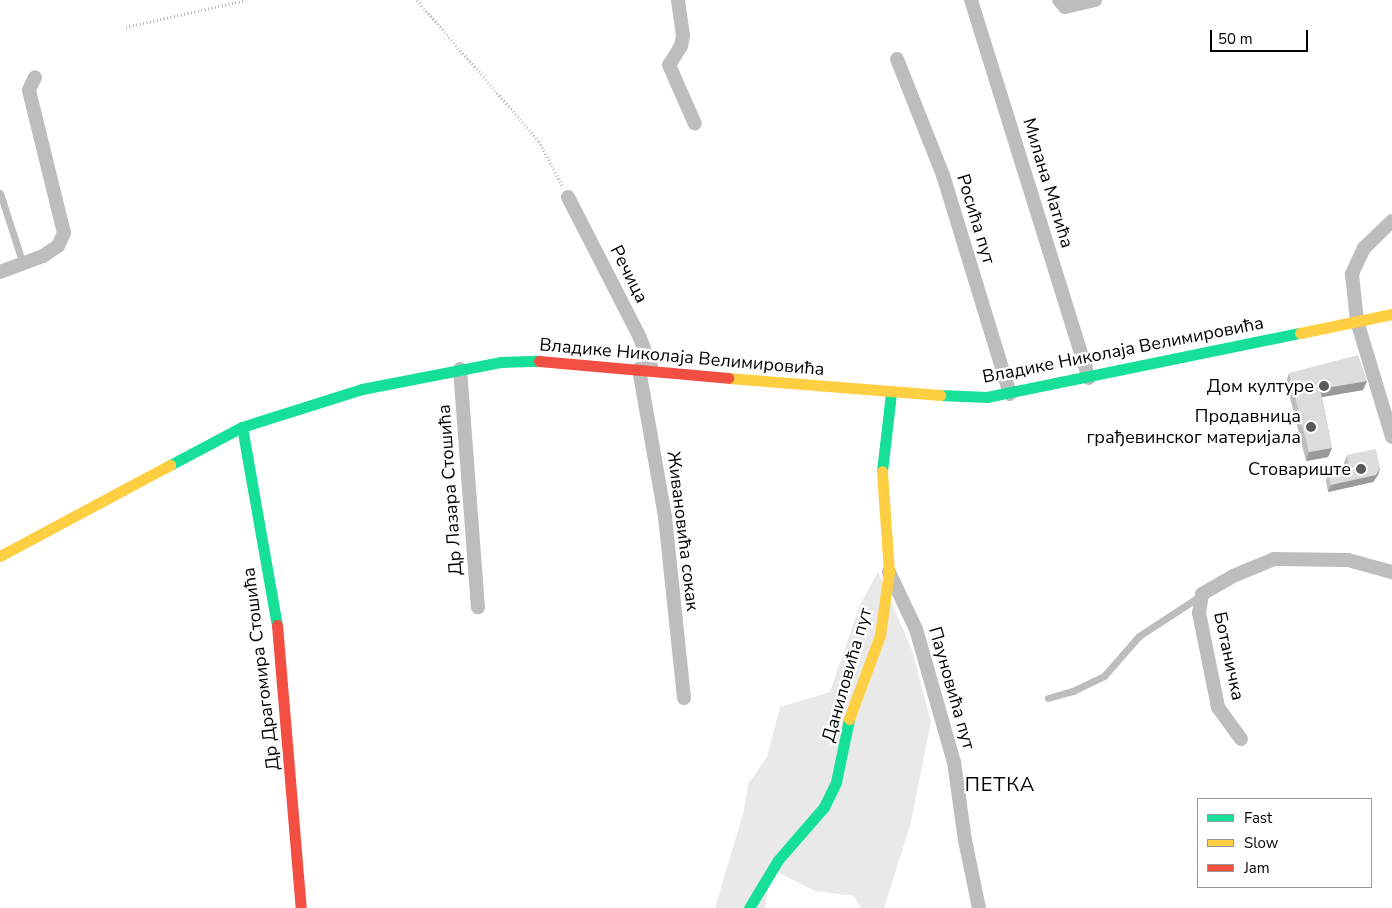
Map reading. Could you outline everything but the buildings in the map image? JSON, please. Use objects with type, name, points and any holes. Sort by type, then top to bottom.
[{"type":"street","points":[[678,0],[683,35],[681,46],[669,65],[695,124]]},
{"type":"street","name":"Милана Матића","points":[[971,0],[1089,378]]},
{"type":"street","points":[[1058,0],[1065,7],[1094,0]]},
{"type":"street","name":"Росића пут","points":[[897,58],[943,175],[1010,394]]},
{"type":"street","points":[[0,272],[23,264],[58,246],[64,233],[29,90],[35,77]]},
{"type":"street","name":"Речица","points":[[568,197],[640,338],[646,369]]},
{"type":"street","points":[[1392,221],[1356,261],[1352,274],[1357,321],[1392,437]]},
{"type":"street","name":"Владике Николаја Велимировића","points":[[0,556],[242,427],[362,389],[500,362],[545,361],[646,369],[949,398],[1010,394],[1392,314]]},
{"type":"street","name":"Живановића сокак","points":[[646,369],[665,516],[684,698]]},
{"type":"street","name":"Др Лазара Стошића","points":[[460,370],[478,607]]},
{"type":"street","name":"Даниловића пут","points":[[749,908],[778,860],[824,807],[836,782],[850,714],[880,635],[889,572],[881,481],[892,393]]},
{"type":"street","name":"Др Драгомира Стошића","points":[[242,427],[275,607],[301,908]]},
{"type":"street","name":"Ботаничка","points":[[1241,739],[1218,707],[1199,613],[1202,594],[1232,576],[1274,560],[1348,560],[1392,572]]},
{"type":"street","name":"Пауновића пут","points":[[889,572],[916,629],[954,762],[979,908]]},
{"type":"lane","points":[[0,193],[23,264]]},
{"type":"lane","points":[[1048,698],[1073,690],[1104,676],[1139,636],[1202,594]]},
{"type":"path","points":[[126,27],[246,0]]},
{"type":"path","points":[[417,0],[539,142],[568,197]]},
{"type":"shaded area","points":[[878,572],[912,650],[931,722],[910,826],[884,908],[861,908],[854,896],[815,891],[771,869],[765,908],[715,908],[744,810],[748,784],[767,757],[780,707],[830,692],[860,605]]},
{"type":"traffic: fast","points":[[940,395],[987,397],[1300,333]]},
{"type":"traffic: fast","points":[[170,465],[242,427],[362,389],[501,362],[539,361]]},
{"type":"traffic: fast","points":[[882,471],[891,393]]},
{"type":"traffic: fast","points":[[242,427],[277,625]]},
{"type":"traffic: fast","points":[[749,908],[778,860],[824,807],[836,782],[849,719]]},
{"type":"traffic: slow","points":[[1300,333],[1392,314]]},
{"type":"traffic: slow","points":[[728,378],[940,395]]},
{"type":"traffic: slow","points":[[0,556],[170,465]]},
{"type":"traffic: slow","points":[[849,719],[880,635],[889,572],[882,471]]},
{"type":"traffic: jam","points":[[539,361],[728,378]]},
{"type":"traffic: jam","points":[[277,625],[301,908]]},
{"type":"place","name":"Дом културе","points":[[1324,386]]},
{"type":"place","name":"Продавница грађевинског материјала","points":[[1311,427]]},
{"type":"place","name":"Стовариште","points":[[1361,469]]},
{"type":"district","name":"ПЕТКА","points":[[1000,784]]}]
